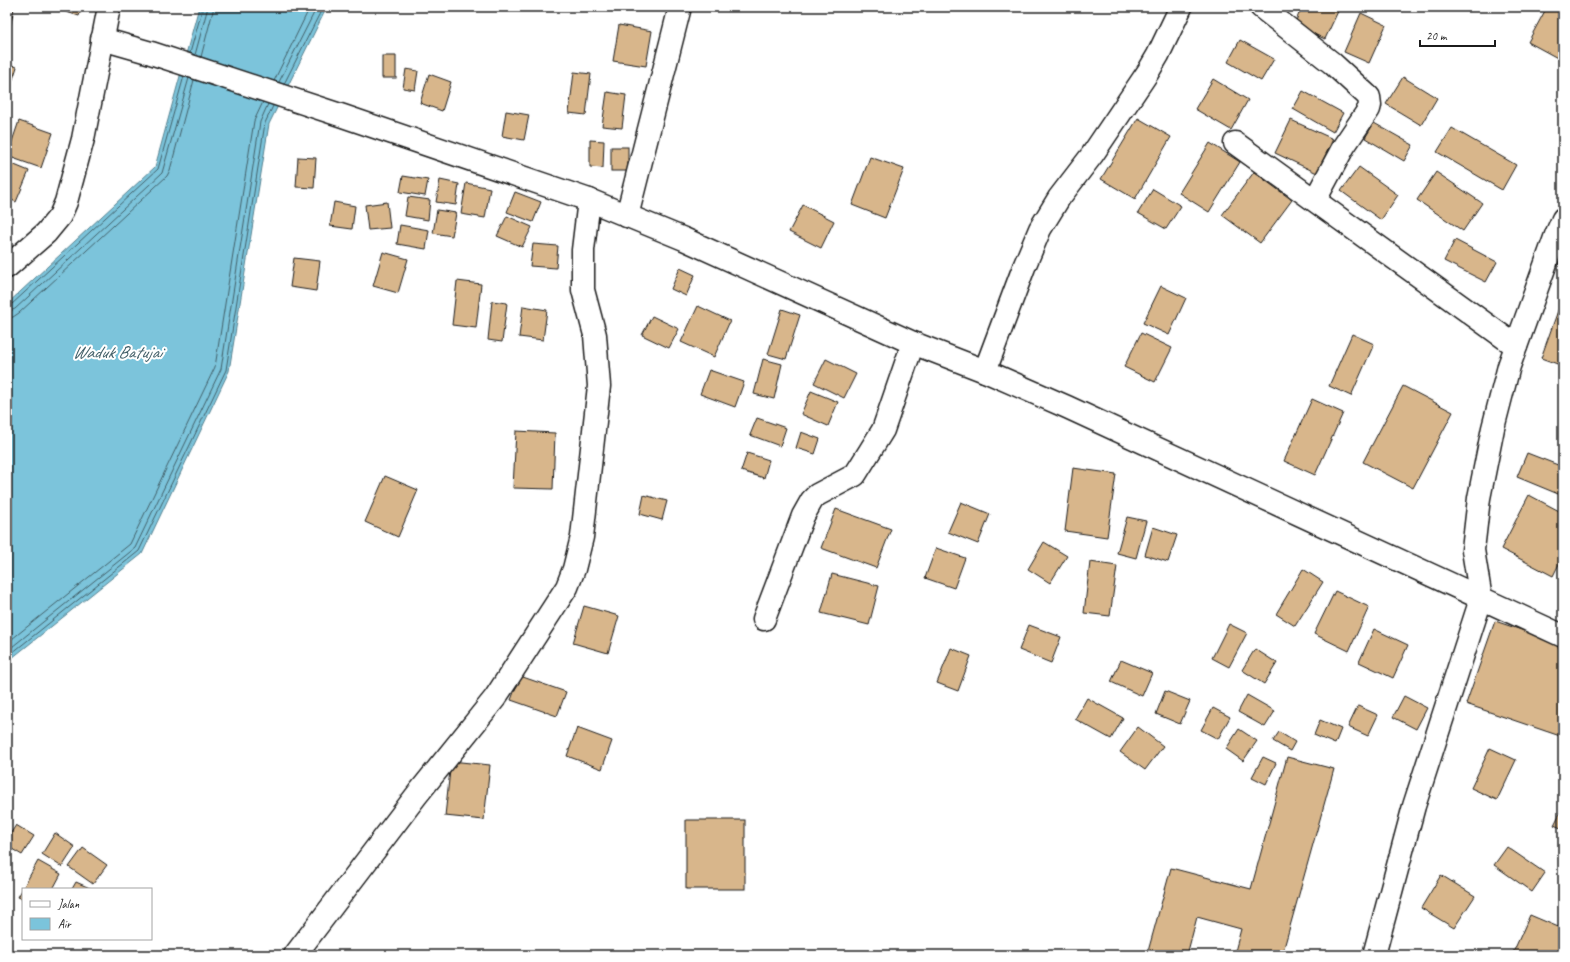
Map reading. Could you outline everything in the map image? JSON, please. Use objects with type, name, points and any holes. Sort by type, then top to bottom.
[{"type":"street","points":[[7,267],[46,233],[60,216],[66,202],[83,139],[109,7]]},
{"type":"street","points":[[627,216],[680,7]]},
{"type":"street","points":[[985,371],[1040,229],[1059,198],[1092,155],[1148,72],[1158,55],[1181,7]]},
{"type":"street","points":[[1261,7],[1332,63],[1370,97],[1369,109],[1344,146],[1315,200]]},
{"type":"street","points":[[102,39],[151,53],[343,116],[589,200],[684,239],[913,342],[985,371],[1067,407],[1563,636]]},
{"type":"street","points":[[1235,144],[1315,200],[1516,346]]},
{"type":"street","points":[[295,955],[416,796],[495,698],[567,587],[574,569],[582,537],[599,386],[595,335],[583,290],[583,250],[589,200]]},
{"type":"street","points":[[1374,955],[1414,806],[1481,599],[1473,550],[1480,498],[1493,428],[1509,366],[1563,219]]},
{"type":"street","points":[[764,619],[803,516],[812,500],[856,475],[883,430],[913,342]]},
{"type":"water","name":"Waduk Batujai","points":[[199,7],[327,7],[269,124],[229,371],[142,554],[7,662],[7,304],[155,167]]},
{"type":"building","points":[[7,7],[14,8],[8,38],[7,38]]},
{"type":"building","points":[[51,7],[82,7],[79,16]]},
{"type":"building","points":[[1302,7],[1340,7],[1325,39],[1294,25]]},
{"type":"building","points":[[1547,7],[1563,7],[1563,61],[1528,42]]},
{"type":"building","points":[[1361,13],[1386,25],[1369,63],[1344,52]]},
{"type":"building","points":[[619,25],[652,31],[646,66],[613,61]]},
{"type":"building","points":[[1240,40],[1274,59],[1261,81],[1228,62]]},
{"type":"building","points":[[382,56],[396,56],[396,78],[382,78]]},
{"type":"building","points":[[7,63],[17,67],[8,94],[7,94]]},
{"type":"building","points":[[406,69],[418,71],[415,90],[403,88]]},
{"type":"building","points":[[574,72],[591,74],[586,115],[569,113]]},
{"type":"building","points":[[429,74],[451,82],[442,111],[420,103]]},
{"type":"building","points":[[1403,77],[1437,98],[1421,125],[1386,104]]},
{"type":"building","points":[[1213,79],[1248,100],[1231,130],[1195,109]]},
{"type":"building","points":[[1303,91],[1343,113],[1333,132],[1293,109]]},
{"type":"building","points":[[607,92],[626,95],[622,128],[602,126]]},
{"type":"building","points":[[506,111],[529,115],[524,140],[502,136]]},
{"type":"building","points":[[1138,118],[1171,137],[1135,199],[1101,179]]},
{"type":"building","points":[[1291,120],[1333,139],[1317,173],[1275,153]]},
{"type":"building","points":[[19,121],[53,133],[41,168],[7,156]]},
{"type":"building","points":[[1374,123],[1413,145],[1404,161],[1365,138]]},
{"type":"building","points":[[1452,128],[1516,165],[1502,190],[1437,152]]},
{"type":"building","points":[[590,140],[604,141],[603,168],[590,167]]},
{"type":"building","points":[[1210,143],[1240,162],[1209,212],[1179,193]]},
{"type":"building","points":[[611,147],[628,147],[628,171],[611,171]]},
{"type":"building","points":[[298,157],[316,158],[314,188],[296,187]]},
{"type":"building","points":[[870,157],[904,169],[885,218],[852,205]]},
{"type":"building","points":[[7,162],[29,171],[16,202],[7,198]]},
{"type":"building","points":[[1359,167],[1398,195],[1381,220],[1341,191]]},
{"type":"building","points":[[1254,172],[1292,200],[1260,243],[1222,215]]},
{"type":"building","points":[[1436,172],[1482,203],[1463,231],[1417,200]]},
{"type":"building","points":[[403,176],[428,180],[425,196],[400,192]]},
{"type":"building","points":[[440,180],[459,184],[456,205],[436,202]]},
{"type":"building","points":[[466,183],[490,188],[485,218],[461,214]]},
{"type":"building","points":[[1153,189],[1181,206],[1166,229],[1138,213]]},
{"type":"building","points":[[515,192],[541,202],[533,222],[507,212]]},
{"type":"building","points":[[408,197],[430,200],[428,220],[405,216]]},
{"type":"building","points":[[334,202],[355,206],[352,229],[330,226]]},
{"type":"building","points":[[387,202],[390,228],[368,230],[365,205]]},
{"type":"building","points":[[803,205],[834,221],[821,248],[789,232]]},
{"type":"building","points":[[437,210],[456,213],[452,236],[433,233]]},
{"type":"building","points":[[507,216],[532,227],[522,247],[497,236]]},
{"type":"building","points":[[400,225],[429,230],[426,249],[397,244]]},
{"type":"building","points":[[1455,240],[1497,262],[1486,282],[1444,261]]},
{"type":"building","points":[[533,244],[558,246],[556,268],[530,266]]},
{"type":"building","points":[[383,252],[408,259],[398,293],[373,286]]},
{"type":"building","points":[[294,258],[320,261],[316,291],[290,287]]},
{"type":"building","points":[[680,268],[695,275],[686,296],[671,289]]},
{"type":"building","points":[[457,281],[481,284],[476,328],[452,325]]},
{"type":"building","points":[[1161,286],[1186,298],[1169,335],[1143,323]]},
{"type":"building","points":[[492,301],[507,303],[502,342],[488,340]]},
{"type":"building","points":[[1560,305],[1563,306],[1563,366],[1541,358]]},
{"type":"building","points":[[523,306],[547,310],[543,340],[519,337]]},
{"type":"building","points":[[698,306],[730,321],[714,357],[681,342]]},
{"type":"building","points":[[782,309],[800,315],[786,359],[768,354]]},
{"type":"building","points":[[652,316],[679,329],[669,348],[642,335]]},
{"type":"building","points":[[1141,333],[1172,348],[1155,382],[1124,367]]},
{"type":"building","points":[[1352,334],[1374,344],[1351,396],[1329,386]]},
{"type":"building","points":[[763,359],[782,364],[774,399],[754,394]]},
{"type":"building","points":[[826,359],[856,374],[844,398],[814,383]]},
{"type":"building","points":[[709,370],[744,382],[735,407],[700,394]]},
{"type":"building","points":[[1403,386],[1453,412],[1413,488],[1363,462]]},
{"type":"building","points":[[811,391],[838,402],[828,426],[801,414]]},
{"type":"building","points":[[1312,399],[1343,413],[1315,475],[1284,461]]},
{"type":"building","points":[[757,418],[786,428],[780,446],[750,435]]},
{"type":"building","points":[[516,431],[555,433],[553,489],[513,488]]},
{"type":"building","points":[[801,432],[820,439],[815,454],[796,448]]},
{"type":"building","points":[[747,453],[769,460],[764,478],[741,471]]},
{"type":"building","points":[[1527,453],[1563,467],[1563,496],[1517,477]]},
{"type":"building","points":[[1073,468],[1116,474],[1107,537],[1065,531]]},
{"type":"building","points":[[385,476],[418,490],[398,537],[365,522]]},
{"type":"building","points":[[644,495],[667,501],[662,520],[640,514]]},
{"type":"building","points":[[1529,495],[1563,513],[1563,556],[1553,576],[1501,549]]},
{"type":"building","points":[[961,502],[990,514],[978,544],[948,532]]},
{"type":"building","points":[[836,509],[891,529],[876,568],[821,548]]},
{"type":"building","points":[[1127,517],[1146,521],[1136,558],[1117,553]]},
{"type":"building","points":[[1153,527],[1177,535],[1168,562],[1145,555]]},
{"type":"building","points":[[1044,542],[1067,556],[1050,583],[1028,569]]},
{"type":"building","points":[[936,548],[965,558],[954,588],[925,578]]},
{"type":"building","points":[[1090,562],[1117,566],[1110,616],[1084,613]]},
{"type":"building","points":[[1303,569],[1323,582],[1295,626],[1276,614]]},
{"type":"building","points":[[832,574],[879,586],[869,625],[821,613]]},
{"type":"building","points":[[1335,591],[1369,607],[1349,651],[1314,634]]},
{"type":"building","points":[[584,606],[619,616],[608,653],[573,643]]},
{"type":"building","points":[[1495,621],[1563,644],[1563,737],[1466,704]]},
{"type":"building","points":[[1229,624],[1247,633],[1229,667],[1212,658]]},
{"type":"building","points":[[1029,625],[1061,637],[1051,663],[1019,650]]},
{"type":"building","points":[[1374,629],[1408,645],[1393,678],[1359,662]]},
{"type":"building","points":[[951,648],[971,656],[958,691],[937,683]]},
{"type":"building","points":[[1255,649],[1277,663],[1264,684],[1242,670]]},
{"type":"building","points":[[1121,660],[1152,673],[1142,696],[1111,682]]},
{"type":"building","points":[[520,676],[566,692],[557,716],[511,700]]},
{"type":"building","points":[[1165,691],[1190,701],[1180,724],[1156,714]]},
{"type":"building","points":[[1247,695],[1275,711],[1265,727],[1238,712]]},
{"type":"building","points":[[1404,696],[1427,708],[1416,729],[1393,717]]},
{"type":"building","points":[[1087,698],[1123,718],[1111,739],[1075,719]]},
{"type":"building","points":[[1358,706],[1378,715],[1368,736],[1348,727]]},
{"type":"building","points":[[1213,708],[1230,717],[1218,739],[1201,730]]},
{"type":"building","points":[[1320,720],[1341,729],[1335,744],[1314,735]]},
{"type":"building","points":[[1138,727],[1163,746],[1145,770],[1120,752]]},
{"type":"building","points":[[577,728],[612,741],[602,769],[567,756]]},
{"type":"building","points":[[1239,729],[1257,741],[1243,761],[1226,749]]},
{"type":"building","points":[[1279,732],[1295,742],[1290,751],[1273,741]]},
{"type":"building","points":[[1490,748],[1516,760],[1497,800],[1471,788]]},
{"type":"building","points":[[1263,757],[1276,763],[1266,784],[1252,777]]},
{"type":"building","points":[[1287,757],[1334,769],[1282,955],[1234,955],[1241,929],[1197,917],[1187,955],[1147,955],[1171,868],[1251,889]]},
{"type":"building","points":[[451,761],[490,765],[484,820],[445,816]]},
{"type":"building","points":[[1563,807],[1563,829],[1554,825]]},
{"type":"building","points":[[686,820],[745,820],[745,889],[686,889]]},
{"type":"building","points":[[16,825],[34,836],[22,855],[7,846],[7,839]]},
{"type":"building","points":[[55,833],[75,847],[62,867],[42,854]]},
{"type":"building","points":[[1507,847],[1545,873],[1532,892],[1494,865]]},
{"type":"building","points":[[83,848],[107,865],[93,884],[69,867]]},
{"type":"building","points":[[38,861],[61,874],[54,888],[23,888]]},
{"type":"building","points":[[1441,875],[1475,896],[1454,928],[1421,908]]},
{"type":"building","points":[[76,882],[90,888],[73,888]]},
{"type":"building","points":[[22,890],[22,899],[18,897]]},
{"type":"building","points":[[1530,915],[1563,929],[1563,955],[1512,955]]}]
